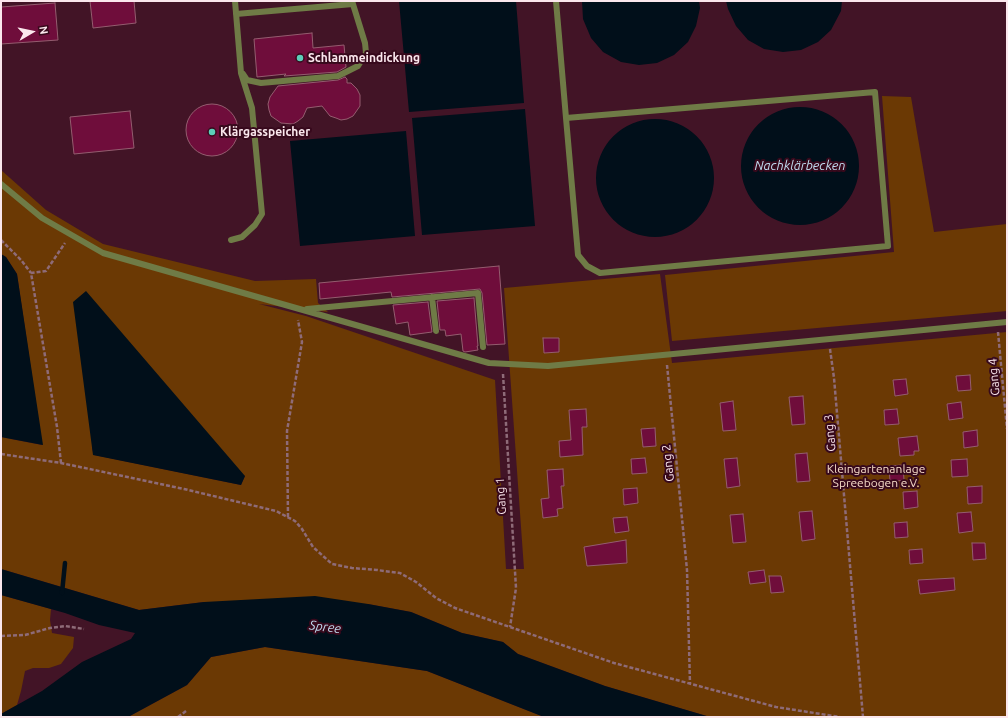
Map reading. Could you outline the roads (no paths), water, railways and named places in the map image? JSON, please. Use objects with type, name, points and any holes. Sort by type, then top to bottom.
[{"type":"lane","points":[[231,240],[242,237],[255,225],[262,214],[252,108],[241,73],[235,1]]},
{"type":"lane","points":[[556,1],[566,118],[578,255],[587,266],[600,273],[888,246],[875,92],[566,118]]},
{"type":"lane","points":[[236,14],[353,2],[365,43],[366,54],[358,66],[338,76],[261,83],[247,80],[241,73]]},
{"type":"lane","points":[[1,184],[42,218],[103,253],[489,362],[548,366],[1007,322]]},
{"type":"lane","points":[[304,310],[478,293],[483,347]]},
{"type":"lane","points":[[432,298],[436,331]]},
{"type":"water","points":[[399,1],[516,1],[524,103],[409,112]]},
{"type":"water","points":[[582,1],[699,1],[700,8],[696,26],[688,42],[674,55],[657,63],[639,65],[621,62],[603,52],[591,38],[583,19]]},
{"type":"water","points":[[726,1],[842,1],[841,11],[831,30],[818,42],[801,50],[783,52],[764,49],[748,40],[736,26]]},
{"type":"water","name":"Nachklärbecken","points":[[800,107],[811,108],[822,112],[833,117],[842,124],[849,133],[854,144],[858,155],[858,177],[854,188],[849,199],[842,208],[833,215],[822,220],[811,224],[800,225],[789,224],[778,220],[767,215],[758,208],[751,199],[746,188],[742,177],[741,166],[742,155],[746,144],[751,133],[758,124],[767,117],[778,112],[789,108]]},
{"type":"water","points":[[525,109],[535,226],[422,235],[412,118]]},
{"type":"water","points":[[655,119],[666,120],[677,124],[688,129],[697,136],[704,145],[709,156],[713,167],[713,189],[709,200],[704,211],[697,220],[688,227],[677,232],[666,236],[655,237],[644,236],[633,232],[622,227],[613,220],[606,211],[601,200],[597,189],[596,178],[597,167],[601,156],[606,145],[613,136],[622,129],[633,124],[644,120]]},
{"type":"water","points":[[406,131],[415,236],[300,246],[290,141]]},
{"type":"water","points":[[1,254],[6,257],[17,274],[43,445],[1,437]]},
{"type":"water","points":[[86,291],[245,476],[241,485],[93,455],[73,302]]},
{"type":"water","name":"Spree","points":[[1,569],[139,610],[204,602],[315,596],[411,612],[462,633],[503,642],[518,654],[605,686],[710,717],[544,717],[427,671],[265,647],[211,657],[187,685],[128,717],[1,717],[1,714],[42,691],[82,662],[131,639],[135,633],[99,625],[65,613],[1,595]]},
{"type":"waterway","points":[[62,593],[65,563]]},
{"type":"place","name":"Schlammeindickung","points":[[300,58]]},
{"type":"place","name":"Klärgasspeicher","points":[[212,132]]},
{"type":"park label","name":"Kleingartenanlage Spreebogen e.V.","points":[[876,476]]}]
